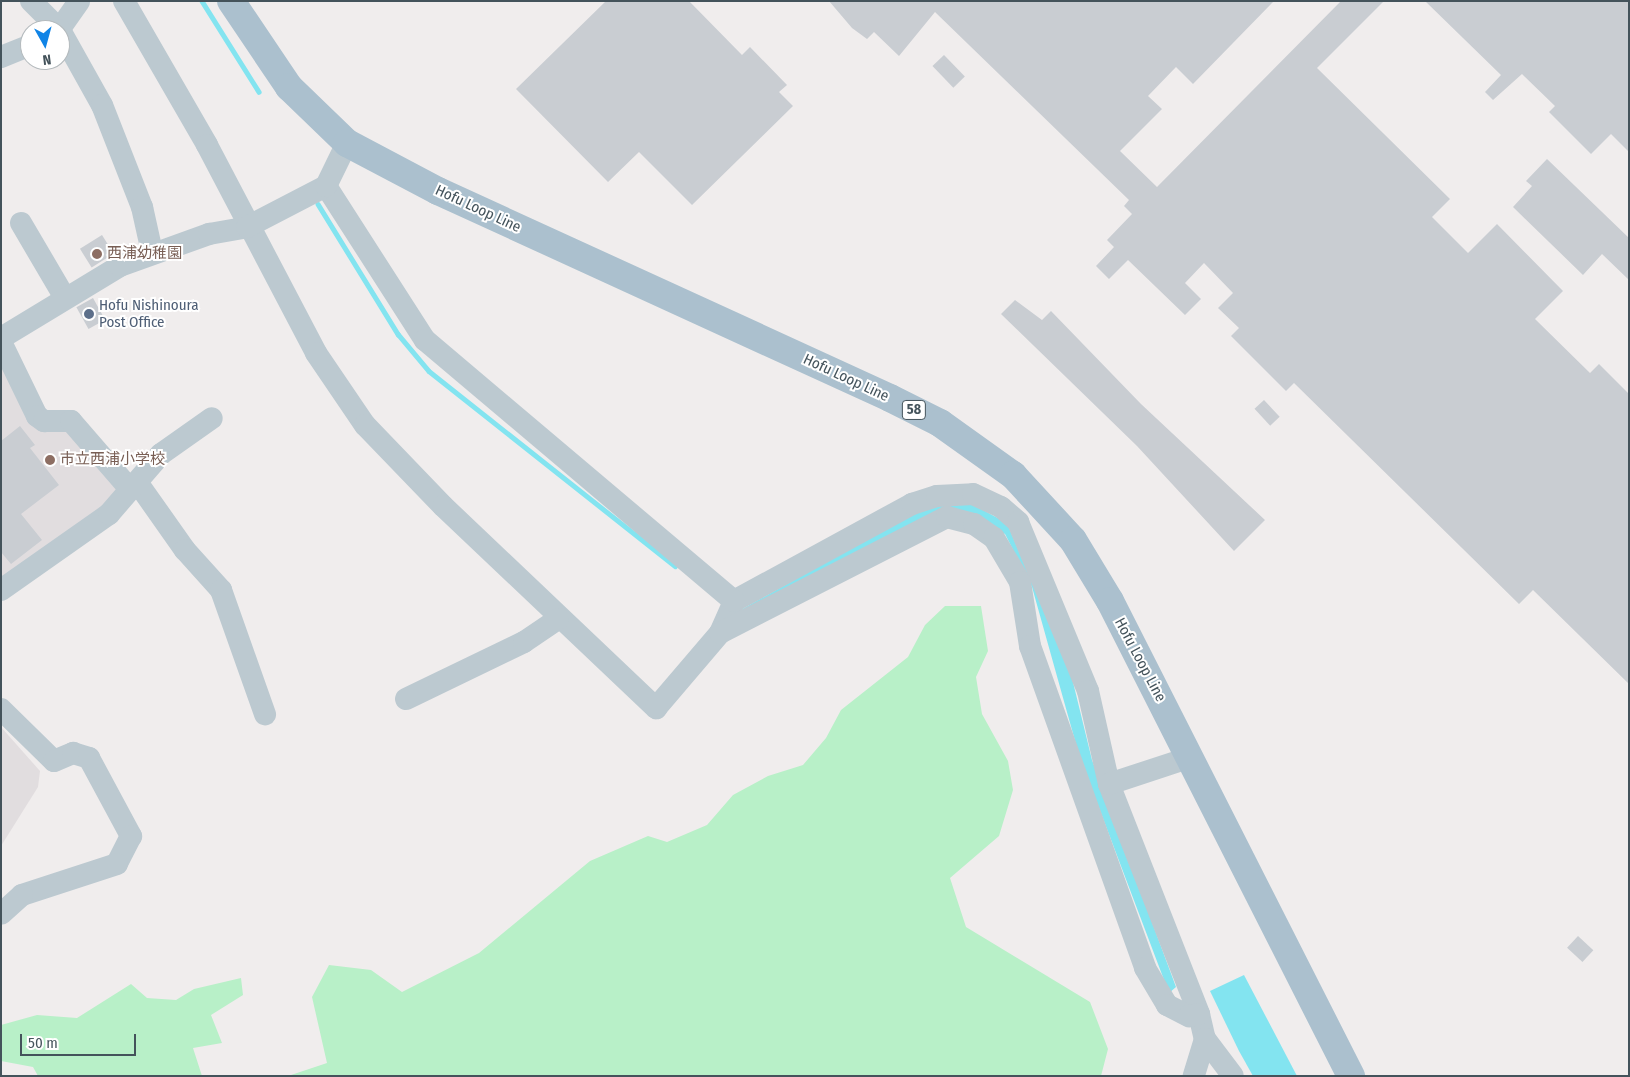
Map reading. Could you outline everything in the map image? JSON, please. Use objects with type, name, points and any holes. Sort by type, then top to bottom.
[{"type":"main road","name":"Hofu Loop Line","points":[[231,1],[289,87],[347,143],[438,191],[890,398],[968,441],[1013,475],[1073,540],[1191,758],[1351,1076]]},
{"type":"street","points":[[31,1],[49,20]]},
{"type":"street","points":[[66,20],[78,1]]},
{"type":"street","points":[[124,1],[207,145],[247,227],[316,353],[365,424],[558,618],[656,708],[720,633],[734,601],[912,504],[955,494],[973,494],[1001,507],[1018,522],[1030,543],[1088,690],[1109,784],[1200,1014],[1205,1038],[1233,1076]]},
{"type":"street","points":[[1,57],[20,49]]},
{"type":"street","points":[[70,49],[102,105],[142,207],[152,252]]},
{"type":"street","points":[[1,338],[65,298],[152,252],[247,227],[326,186],[347,143]]},
{"type":"street","points":[[326,186],[425,340],[734,601]]},
{"type":"street","points":[[21,223],[65,298]]},
{"type":"street","points":[[1,342],[37,416],[44,421],[71,421],[133,485],[191,557],[222,590],[265,714]]},
{"type":"street","points":[[1,590],[109,514],[161,454],[212,418]]},
{"type":"street","points":[[720,633],[947,518],[974,524],[994,538],[1020,582],[1030,646],[1145,968],[1167,1005],[1189,1016],[1200,1014]]},
{"type":"street","points":[[406,699],[524,642],[558,618]]},
{"type":"street","points":[[1,709],[54,761],[73,752],[89,758],[131,836],[117,864],[22,895],[1,914]]},
{"type":"street","points":[[1109,784],[1191,758]]},
{"type":"street","points":[[1194,1076],[1205,1038]]},
{"type":"shaded area","name":"市立西浦小学校","points":[[1,351],[41,430],[72,429],[124,491],[1,586]]},
{"type":"shaded area","points":[[1,727],[40,771],[38,787],[1,846]]},
{"type":"green space","points":[[945,606],[981,606],[988,651],[976,677],[982,714],[1008,761],[1013,790],[999,836],[950,878],[966,927],[1090,1002],[1108,1049],[1101,1076],[288,1076],[327,1063],[312,997],[329,965],[371,970],[402,992],[479,953],[590,861],[648,836],[667,842],[707,825],[733,795],[768,776],[803,765],[826,738],[841,710],[908,657],[925,625]]},
{"type":"green space","points":[[241,978],[243,995],[211,1015],[222,1043],[193,1048],[202,1076],[38,1076],[33,1067],[1,1061],[1,1025],[37,1015],[77,1018],[131,984],[147,998],[176,1000],[194,989]]},
{"type":"water","points":[[968,502],[1007,523],[1072,678],[1092,760],[1176,987],[1169,993],[1079,755],[1032,587],[1005,534],[970,515],[737,612],[915,512],[939,503]]},
{"type":"water","points":[[1244,975],[1297,1076],[1253,1076],[1239,1051],[1210,991]]},
{"type":"building","points":[[606,1],[689,1],[742,55],[750,47],[787,85],[779,92],[793,106],[692,205],[639,152],[608,182],[516,89]]},
{"type":"building","points":[[829,1],[1274,1],[1193,84],[1176,67],[1148,96],[1162,109],[1120,151],[1157,187],[1341,1],[1384,1],[1317,68],[1450,199],[1432,217],[1468,253],[1497,224],[1563,291],[1535,319],[1590,373],[1599,364],[1629,394],[1629,684],[1533,590],[1519,604],[1294,383],[1286,391],[1231,336],[1239,328],[1218,308],[1233,293],[1204,263],[1185,283],[1201,299],[1185,315],[1128,260],[1109,279],[1096,266],[1114,247],[1107,240],[1132,214],[1124,206],[1129,200],[935,12],[899,56],[874,32],[867,39],[852,28]]},
{"type":"building","points":[[1425,1],[1629,1],[1629,152],[1611,134],[1591,154],[1549,112],[1555,106],[1522,74],[1493,100],[1485,92],[1501,75]]},
{"type":"building","points":[[944,55],[965,77],[953,88],[932,66]]},
{"type":"building","points":[[1547,159],[1629,238],[1629,280],[1602,254],[1583,275],[1513,207],[1532,186],[1526,181]]},
{"type":"building","points":[[102,235],[114,254],[92,267],[80,249]]},
{"type":"building","points":[[93,298],[105,320],[89,329],[76,307]]},
{"type":"building","points":[[1015,300],[1042,320],[1051,311],[1141,404],[1265,520],[1234,551],[1137,446],[1001,314]]},
{"type":"building","points":[[1264,400],[1280,417],[1270,426],[1254,409]]},
{"type":"building","points":[[20,426],[35,445],[30,448],[59,485],[21,514],[42,540],[11,564],[1,552],[1,441]]},
{"type":"building","points":[[1578,936],[1593,950],[1582,962],[1567,948]]},
{"type":"waterway","points":[[202,1],[259,92]]},
{"type":"waterway","points":[[318,204],[398,334],[429,371],[675,566]]},
{"type":"place","name":"西浦幼稚園","points":[[97,254]]},
{"type":"place","name":"Hofu Nishinoura Post Office","points":[[89,314]]},
{"type":"place","name":"市立西浦小学校","points":[[50,460]]}]
